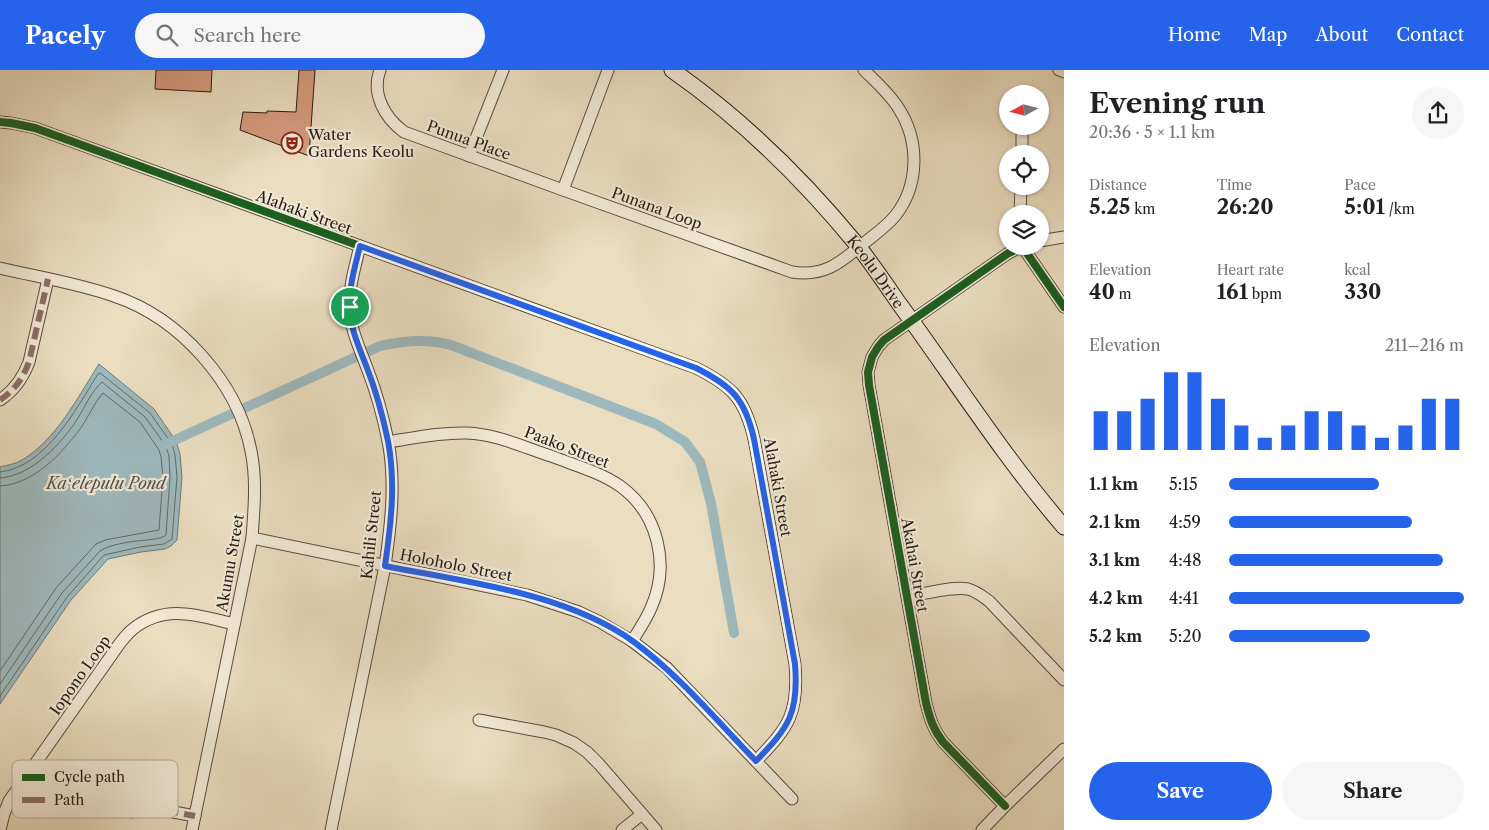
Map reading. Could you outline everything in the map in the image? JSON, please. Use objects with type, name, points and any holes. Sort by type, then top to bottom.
[{"type":"main road","name":"Keolu Drive","points":[[672,70],[695,86],[749,131],[817,199],[859,248],[1024,478],[1064,527]]},
{"type":"street","name":"Punua Place","points":[[380,70],[378,89],[380,103],[394,125],[404,132],[563,190]]},
{"type":"street","points":[[469,156],[503,70]]},
{"type":"street","points":[[563,190],[608,70]]},
{"type":"street","name":"Punana Loop","points":[[563,190],[792,272],[805,274],[817,273],[828,269],[838,264],[888,224],[903,205],[910,189],[914,157],[908,126],[886,92],[864,70]]},
{"type":"street","points":[[1059,70],[1064,72]]},
{"type":"street","name":"Alahaki Street","points":[[0,122],[35,128],[696,368],[720,380],[732,391],[750,419],[797,683],[795,701],[784,730],[756,761]]},
{"type":"street","points":[[1049,240],[1064,237]]},
{"type":"street","name":"Kahili Street","points":[[331,830],[385,566],[391,527],[392,473],[388,442],[368,369],[351,323],[351,287],[360,246]]},
{"type":"street","name":"Akahai Street","points":[[1005,806],[935,731],[926,703],[875,422],[868,372],[872,357],[884,340],[1006,255]]},
{"type":"street","points":[[1028,255],[1064,307]]},
{"type":"street","name":"Akumu Street","points":[[0,268],[88,288],[116,296],[144,309],[180,335],[198,352],[219,377],[241,418],[247,435],[252,452],[255,481],[252,538],[192,830]]},
{"type":"street","points":[[0,400],[18,385],[29,362],[48,279]]},
{"type":"street","name":"Paako Street","points":[[388,442],[450,433],[494,436],[600,475],[620,486],[644,510],[659,546],[660,564],[657,592],[651,610],[632,641]]},
{"type":"street","name":"Holoholo Street","points":[[252,538],[535,597],[579,612],[600,622],[632,641],[667,668],[792,799]]},
{"type":"street","points":[[907,597],[956,589],[967,589],[978,593],[989,601],[1064,680]]},
{"type":"street","name":"Iopono Loop","points":[[38,760],[120,642],[133,629],[156,617],[183,613],[234,624]]},
{"type":"street","points":[[479,720],[544,732],[574,743],[599,764],[656,830]]},
{"type":"street","points":[[982,830],[1064,749]]},
{"type":"street","name":"Iopono Loop","points":[[0,830],[4,814],[12,797]]},
{"type":"street","points":[[178,813],[195,816]]},
{"type":"street","points":[[622,830],[642,814]]},
{"type":"water","name":"Kaʻelepulu Pond","points":[[99,364],[154,409],[176,441],[180,454],[182,477],[177,540],[165,549],[108,559],[71,600],[0,704],[0,467],[20,461],[34,451],[56,430]]},
{"type":"building","points":[[156,70],[212,70],[211,92],[155,89]]},
{"type":"building","name":"Water Gardens Keolu","points":[[299,70],[315,70],[309,156],[240,130],[243,112],[296,112]]},
{"type":"waterway","points":[[164,445],[380,346],[416,341],[451,345],[656,424],[685,442],[700,462],[711,503],[734,633]]},
{"type":"marked path","points":[[0,400],[18,383],[29,362],[48,279]]},
{"type":"marked path","points":[[178,813],[195,816]]},
{"type":"cycle path","points":[[0,122],[35,128],[696,368],[728,388],[741,404],[754,439],[795,664],[795,695],[789,718],[777,738],[756,761]]},
{"type":"cycle path","points":[[1005,806],[943,742],[934,728],[929,714],[868,372],[872,357],[884,340],[1007,254],[1022,246],[1064,307]]},
{"type":"place","name":"Water Gardens Keolu","points":[[292,143]]},
{"type":"route","points":[[360,246],[696,368],[720,380],[732,391],[750,419],[797,683],[795,701],[784,730],[776,742],[756,761],[667,668],[632,641],[600,622],[579,612],[527,595],[385,566],[391,527],[392,499],[392,473],[388,442],[368,369],[351,323],[350,307],[351,287],[360,246]]}]
